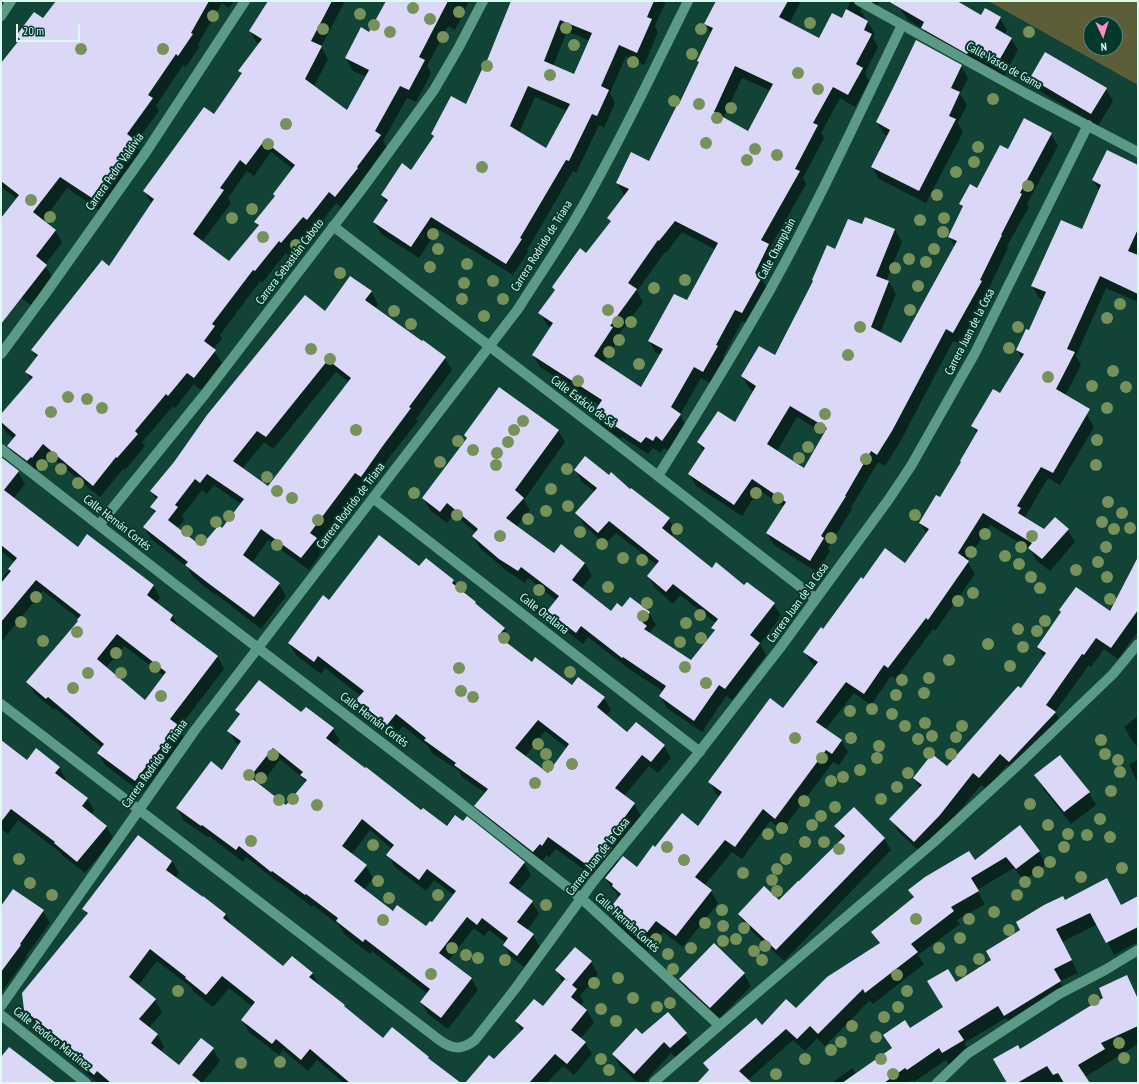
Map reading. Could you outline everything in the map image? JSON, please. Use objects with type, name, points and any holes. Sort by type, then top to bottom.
[{"type":"street","points":[[1,16],[11,1]]},
{"type":"street","name":"Carrera Pedro Valdivia","points":[[1,354],[146,152],[246,1]]},
{"type":"street","name":"Carrera Sebastián Caboto","points":[[99,525],[205,394],[362,189],[434,90],[483,1]]},
{"type":"street","name":"Carrera Rodrido de Triana","points":[[1,1006],[195,730],[518,309],[584,204],[688,1]]},
{"type":"street","name":"Calle Vasco de Gama","points":[[859,1],[1027,94],[1138,152]]},
{"type":"street","name":"Calle Champlain","points":[[658,476],[725,369],[774,283],[824,187],[902,25]]},
{"type":"street","name":"Carrera Juan de la Cosa","points":[[139,810],[447,1046],[453,1048],[460,1047],[475,1040],[515,989],[593,882],[700,752],[780,648],[911,466],[975,353],[1088,125]]},
{"type":"street","name":"Calle Estácio de Sá","points":[[333,226],[658,476],[816,600]]},
{"type":"street","name":"Calle Hernán Cortés","points":[[1,449],[454,798],[581,898],[719,1025]]},
{"type":"street","name":"Calle Orellana","points":[[373,498],[700,752]]},
{"type":"street","points":[[654,1082],[934,842],[1018,765],[1113,674],[1138,644]]},
{"type":"street","points":[[1,704],[139,810]]},
{"type":"street","points":[[937,1083],[967,1054],[1059,994],[1105,970],[1138,950]]},
{"type":"street","name":"Calle Teodoro Martínez","points":[[1,1015],[86,1083]]},
{"type":"green space","points":[[988,1],[1138,1],[1138,85],[1086,56],[1123,56],[1123,16],[1083,16],[1083,54]]},
{"type":"building","points":[[56,1],[209,1],[191,33],[193,34],[178,56],[176,54],[148,95],[153,98],[127,134],[135,140],[92,198],[60,177],[33,212],[56,230],[36,256],[47,265],[1,324],[1,218],[19,195],[1,181],[1,63],[20,39],[16,36],[34,12],[43,18]]},
{"type":"building","points":[[268,1],[332,1],[311,41],[322,46],[305,79],[347,110],[369,70],[345,58],[361,27],[369,32],[386,1],[448,1],[419,57],[425,60],[409,90],[400,86],[375,131],[381,135],[335,197],[329,192],[307,220],[303,217],[281,243],[279,241],[255,271],[253,270],[212,324],[215,326],[204,341],[216,350],[194,378],[187,373],[168,396],[166,394],[135,431],[138,434],[117,458],[116,457],[93,486],[43,444],[32,458],[31,457],[27,461],[7,446],[16,435],[1,422],[1,414],[33,377],[25,372],[38,355],[31,350],[102,260],[109,266],[154,199],[143,191],[204,107],[214,114],[242,73],[238,71],[262,39],[249,31]],"holes":[[[264,141],[295,165],[273,194],[275,196],[254,222],[259,225],[229,261],[193,234],[224,190],[220,188],[240,160],[246,165]]]},
{"type":"building","points":[[511,1],[654,1],[647,17],[652,19],[637,53],[619,45],[601,86],[609,90],[597,116],[592,114],[569,161],[566,160],[520,238],[522,239],[506,264],[431,217],[411,247],[373,222],[388,200],[381,195],[402,163],[411,170],[434,136],[431,134],[451,96],[466,104],[483,67],[484,68]],"holes":[[[560,20],[592,33],[574,74],[544,61]],[[528,86],[570,104],[546,148],[510,126]]]},
{"type":"building","points":[[716,1],[788,1],[779,17],[819,38],[832,13],[842,18],[846,9],[868,21],[864,30],[872,34],[856,64],[863,68],[848,95],[833,87],[813,123],[818,125],[795,169],[800,171],[761,240],[769,244],[755,273],[762,277],[742,313],[735,310],[716,345],[718,346],[703,372],[694,367],[671,407],[681,414],[662,441],[656,436],[653,441],[646,437],[641,443],[593,414],[602,400],[532,355],[553,323],[538,313],[555,290],[552,287],[580,248],[586,253],[611,221],[607,218],[629,189],[616,183],[631,152],[649,161],[678,103],[679,104],[713,28],[704,24]],"holes":[[[735,66],[773,84],[748,131],[714,112]],[[675,221],[718,243],[687,300],[674,294],[648,341],[663,349],[641,387],[594,356],[613,327],[610,326],[637,289],[628,283],[658,240],[659,241]]]},
{"type":"building","points":[[888,1],[957,1],[981,15],[985,8],[1001,17],[995,28],[1012,38],[997,64],[970,49],[967,54],[921,28],[924,22]]},
{"type":"building","points":[[916,40],[962,65],[951,88],[960,92],[949,116],[956,119],[919,191],[871,167],[890,130],[876,122]]},
{"type":"building","points":[[1045,52],[1107,88],[1091,114],[1030,78]]},
{"type":"building","points":[[1024,118],[1052,133],[1020,193],[1022,194],[980,280],[982,281],[953,333],[946,329],[892,431],[877,455],[871,451],[846,496],[821,536],[824,538],[810,561],[766,533],[786,502],[752,479],[734,505],[688,474],[705,448],[697,442],[718,411],[735,422],[756,386],[741,376],[759,346],[775,355],[813,281],[812,280],[827,245],[835,249],[848,219],[862,224],[865,217],[895,229],[876,276],[889,281],[871,327],[901,343],[957,241],[948,237],[963,206],[959,204],[970,184],[977,188],[1000,145],[1008,149]],"holes":[[[790,406],[827,428],[804,468],[767,444]]]},
{"type":"building","points":[[1107,150],[1138,165],[1138,229],[1128,251],[1138,255],[1138,294],[1100,276],[1067,349],[1075,352],[1056,389],[1090,409],[1053,473],[1041,467],[1017,506],[1021,508],[1018,513],[1044,529],[1055,517],[1069,529],[1042,559],[1028,548],[1032,543],[983,513],[958,553],[969,561],[928,620],[926,618],[888,668],[884,665],[864,694],[846,682],[816,722],[842,740],[832,754],[826,750],[775,819],[763,809],[735,847],[725,840],[695,877],[712,890],[676,936],[656,921],[641,940],[608,911],[621,894],[612,886],[613,884],[605,878],[623,856],[637,867],[653,845],[655,847],[682,813],[698,826],[722,792],[708,782],[770,698],[783,708],[818,662],[803,652],[821,627],[823,629],[861,577],[863,579],[885,548],[905,563],[929,529],[919,523],[936,495],[940,497],[961,462],[960,461],[978,430],[971,426],[993,389],[1000,393],[1024,354],[1016,350],[1026,329],[1029,330],[1046,292],[1031,286],[1061,220],[1082,229],[1101,185],[1092,180]]},
{"type":"building","points":[[350,276],[372,291],[365,300],[446,357],[409,407],[411,408],[361,477],[355,473],[310,533],[317,538],[301,558],[261,529],[243,555],[280,583],[254,617],[185,565],[188,562],[143,527],[156,511],[150,507],[158,497],[150,491],[174,462],[207,415],[305,295],[325,311]],"holes":[[[328,360],[351,378],[268,486],[233,461],[257,431],[266,437]],[[207,474],[244,499],[222,528],[219,525],[201,546],[168,520],[178,507],[175,505],[195,479],[200,483]]]},
{"type":"building","points":[[499,387],[559,430],[515,490],[524,498],[506,518],[554,553],[561,544],[585,563],[572,580],[611,611],[617,603],[622,607],[630,597],[650,612],[642,622],[647,626],[644,629],[691,660],[715,630],[711,628],[718,619],[673,584],[666,592],[647,576],[659,561],[609,521],[598,533],[575,513],[597,488],[574,470],[585,456],[609,475],[611,472],[630,489],[631,488],[670,518],[662,528],[712,568],[716,562],[744,585],[747,582],[775,603],[750,635],[760,643],[725,689],[719,685],[694,721],[659,696],[666,686],[623,657],[622,658],[581,626],[576,633],[547,611],[559,596],[521,567],[518,571],[499,559],[472,536],[478,529],[447,503],[440,512],[422,498],[467,438],[464,435]]},
{"type":"building","points":[[1,457],[19,471],[4,490],[78,547],[87,534],[154,585],[147,595],[173,615],[170,620],[218,656],[170,719],[178,725],[135,781],[97,753],[104,744],[48,697],[46,699],[26,682],[78,621],[77,620],[81,615],[36,580],[1,622],[1,583],[11,571],[8,569],[17,558],[1,545]],"holes":[[[117,634],[166,672],[145,700],[97,659]]]},
{"type":"building","points":[[379,535],[419,566],[426,558],[454,580],[452,583],[505,628],[498,636],[532,662],[535,657],[572,685],[578,677],[605,697],[597,707],[627,732],[636,722],[665,745],[651,762],[642,755],[615,788],[635,803],[606,843],[612,848],[594,870],[548,837],[542,846],[540,844],[533,852],[474,806],[488,789],[454,765],[456,763],[424,740],[426,738],[396,714],[387,725],[356,700],[364,691],[318,656],[314,662],[288,643],[323,595],[329,600]],"holes":[[[538,720],[569,744],[548,773],[515,748]]]},
{"type":"building","points":[[1138,557],[1138,610],[1111,648],[1096,638],[1084,655],[1082,654],[1046,705],[1056,712],[1009,762],[1000,754],[979,778],[973,773],[940,815],[914,842],[889,819],[922,785],[913,778],[932,754],[947,766],[1018,686],[1021,688],[1046,653],[1037,647],[1061,612],[1059,610],[1076,587],[1110,611]]},
{"type":"building","points":[[259,680],[301,712],[306,707],[334,728],[326,738],[421,810],[423,808],[447,826],[455,815],[463,821],[467,816],[525,862],[509,883],[533,901],[517,922],[534,934],[517,956],[503,945],[508,938],[482,918],[477,925],[467,917],[439,953],[472,978],[441,1018],[420,1002],[430,989],[365,939],[363,942],[336,921],[338,918],[306,894],[305,895],[272,871],[271,872],[239,846],[236,850],[176,808],[211,761],[222,770],[241,741],[227,731],[240,714],[235,710]],"holes":[[[273,748],[303,772],[300,775],[307,780],[286,805],[250,777]],[[362,819],[394,845],[386,855],[419,880],[427,869],[456,891],[432,922],[430,921],[426,926],[397,905],[393,911],[354,881],[367,865],[342,846]]]},
{"type":"building","points":[[1,740],[27,760],[36,748],[60,767],[55,773],[88,798],[82,806],[107,826],[77,862],[54,843],[55,842],[11,809],[1,822]]},
{"type":"building","points":[[1060,755],[1090,792],[1064,812],[1034,775]]},
{"type":"building","points":[[854,807],[885,838],[776,950],[738,914],[764,886],[779,900],[845,836],[834,826]]},
{"type":"building","points":[[1020,825],[1040,851],[1016,869],[1006,857],[971,878],[979,891],[951,907],[954,911],[911,944],[918,952],[865,993],[863,989],[818,1034],[810,1026],[797,1039],[786,1029],[739,1071],[752,1083],[697,1083],[709,1070],[703,1063],[756,1018],[762,1025],[786,999],[796,1008],[827,977],[880,943],[871,932],[914,897],[908,890],[925,877],[969,851],[975,860]]},
{"type":"building","points":[[138,835],[172,861],[166,870],[226,914],[223,918],[283,966],[292,956],[313,973],[309,977],[345,1005],[344,1006],[383,1038],[392,1027],[429,1057],[428,1058],[461,1083],[350,1083],[310,1049],[301,1060],[276,1039],[272,1044],[241,1020],[255,1002],[222,976],[206,995],[185,978],[186,977],[150,949],[129,977],[156,999],[139,1019],[158,1034],[151,1043],[179,1065],[201,1038],[214,1048],[192,1075],[202,1083],[111,1083],[97,1071],[94,1075],[68,1053],[71,1048],[24,1010],[22,993],[88,913],[82,909]]},
{"type":"building","points":[[1107,878],[1121,905],[1138,896],[1138,927],[1106,943],[1090,913],[1056,929],[1072,960],[1054,969],[1061,981],[1004,1016],[998,1006],[958,1031],[964,1040],[942,1053],[939,1048],[907,1070],[905,1068],[884,1083],[842,1083],[892,1048],[883,1035],[905,1020],[910,1028],[943,1007],[927,981],[948,969],[956,982],[991,960],[986,951],[1020,930],[1016,922],[1044,905],[1063,896],[1065,900]]},
{"type":"building","points":[[13,889],[44,910],[1,972],[1,906]]},
{"type":"building","points":[[714,943],[745,973],[710,1008],[679,979]]},
{"type":"building","points":[[575,947],[592,961],[572,985],[577,989],[571,997],[587,1010],[571,1030],[586,1042],[567,1064],[555,1054],[529,1083],[465,1083],[489,1055],[494,1059],[524,1028],[515,1021],[534,999],[543,1006],[565,979],[569,982],[555,970]]},
{"type":"building","points":[[1127,975],[1138,999],[1138,1026],[1101,1043],[1105,1049],[1078,1065],[1090,1083],[1064,1083],[1058,1073],[1053,1075],[1047,1066],[1017,1083],[1007,1083],[993,1059],[1018,1045],[1020,1049],[1103,998],[1099,988]]},
{"type":"building","points":[[668,1012],[687,1033],[670,1048],[664,1042],[634,1074],[612,1054],[636,1028],[642,1034]]},
{"type":"building","points":[[9,1047],[56,1083],[1,1083],[1,1057]]}]
